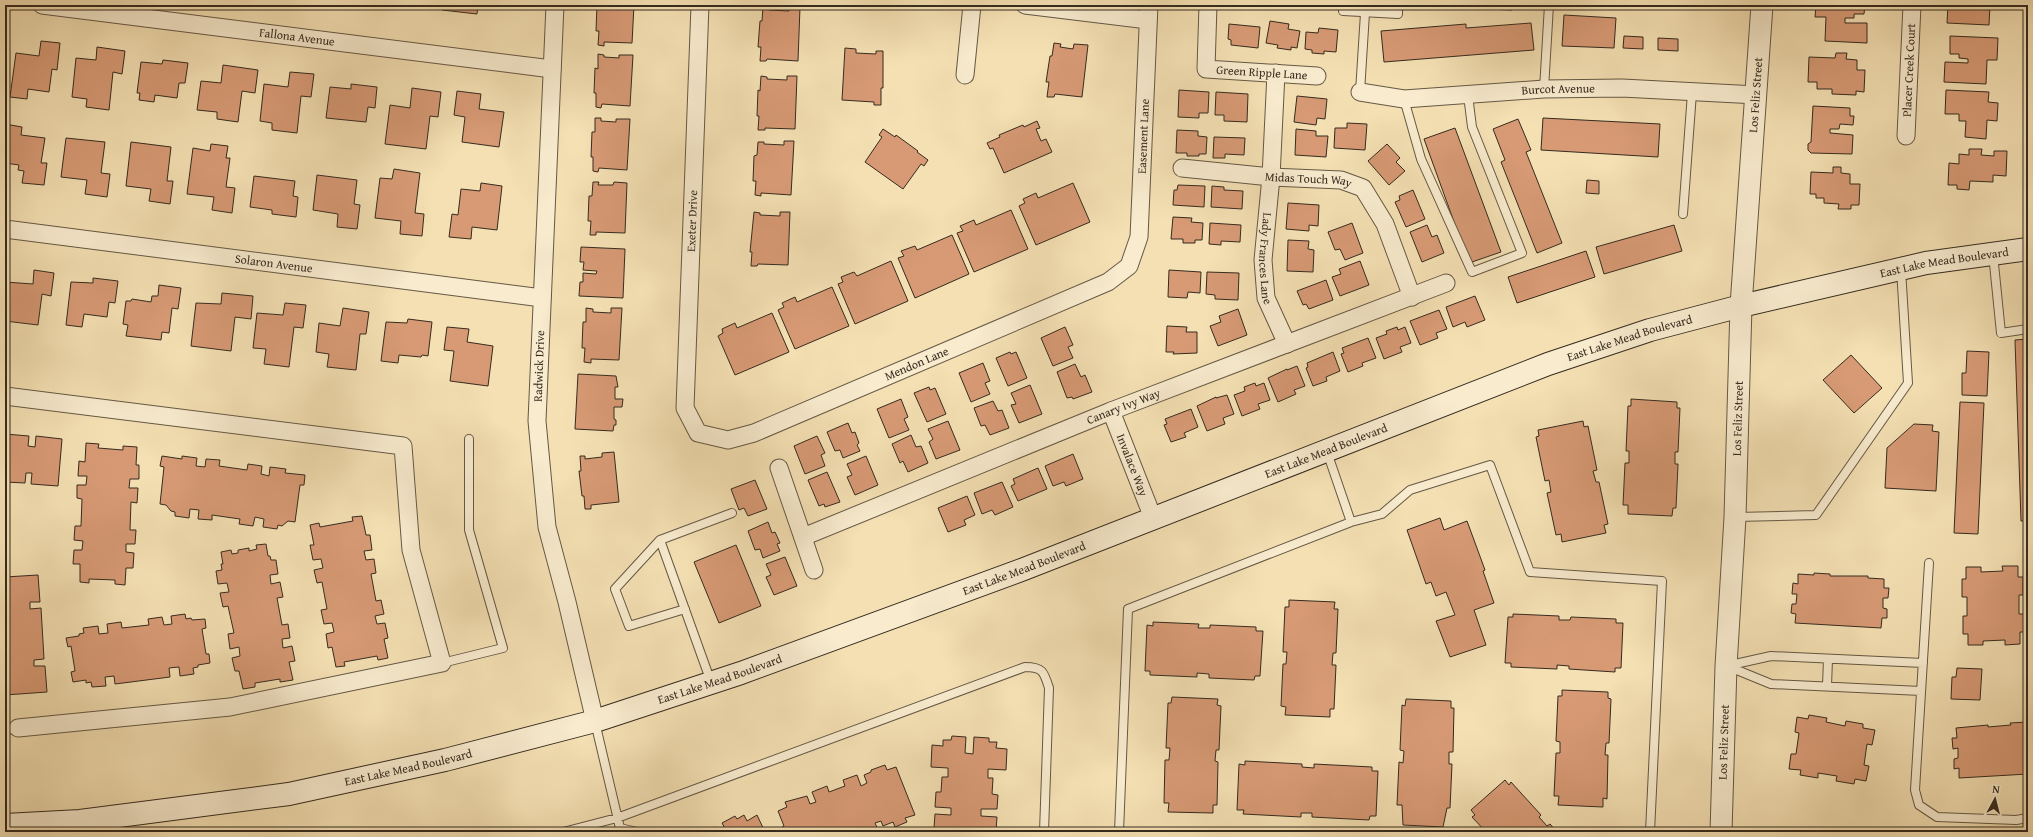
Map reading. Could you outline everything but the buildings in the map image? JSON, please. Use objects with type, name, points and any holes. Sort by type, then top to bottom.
[{"type":"main road","name":"East Lake Mead Boulevard","points":[[5,825],[80,821],[289,794],[445,760],[595,721],[712,682],[1017,571],[1548,364],[1650,330],[1741,306],[1926,263],[2028,249]]},
{"type":"street","name":"Fallona Avenue","points":[[42,5],[552,69]]},
{"type":"street","name":"Radwick Drive","points":[[555,5],[537,421],[547,527],[567,602],[595,721]]},
{"type":"street","name":"Exeter Drive","points":[[698,433],[685,408],[700,5]]},
{"type":"street","points":[[965,74],[972,5]]},
{"type":"street","points":[[1025,5],[1148,13]]},
{"type":"street","name":"Green Ripple Lane","points":[[1208,5],[1206,69],[1317,76]]},
{"type":"street","name":"Los Feliz Street","points":[[1721,832],[1726,666],[1735,517],[1741,306],[1757,95],[1762,5]]},
{"type":"street","name":"Placer Creek Court","points":[[1906,136],[1912,5]]},
{"type":"street","name":"Easement Lane","points":[[1129,266],[1139,237],[1148,13]]},
{"type":"street","name":"Lady Frances Lane","points":[[1276,73],[1271,177],[1263,260],[1266,298],[1287,344]]},
{"type":"street","name":"Burcot Avenue","points":[[1360,92],[1404,99],[1544,89],[1622,88],[1692,93],[1757,95]]},
{"type":"street","name":"Midas Touch Way","points":[[1182,168],[1271,177],[1341,180],[1363,188],[1385,224],[1412,297]]},
{"type":"street","name":"Solaron Avenue","points":[[5,229],[542,298]]},
{"type":"street","name":"Mendon Lane","points":[[698,433],[728,440],[754,433],[1108,282],[1129,266]]},
{"type":"street","name":"Canary Ivy Way","points":[[803,537],[1111,411],[1446,283]]},
{"type":"street","points":[[5,396],[403,446],[411,550],[442,662],[230,707],[12,729]]},
{"type":"street","name":"Invalace Way","points":[[1111,411],[1153,518]]},
{"type":"street","points":[[779,468],[814,570]]},
{"type":"lane","points":[[1343,5],[1343,11],[1398,14],[1398,5]]},
{"type":"lane","points":[[1544,89],[1548,5]]},
{"type":"lane","points":[[1580,5],[1588,5]]},
{"type":"lane","points":[[1360,92],[1365,13]]},
{"type":"lane","points":[[1684,214],[1692,93]]},
{"type":"lane","points":[[1404,99],[1422,159],[1472,272],[1522,253],[1472,127],[1468,95]]},
{"type":"lane","points":[[1993,254],[2001,333],[2028,329]]},
{"type":"lane","points":[[1735,517],[1816,515],[1908,383],[1901,269]]},
{"type":"lane","points":[[442,662],[503,648],[469,530],[469,439]]},
{"type":"lane","points":[[1326,451],[1351,522]]},
{"type":"lane","points":[[1119,832],[1128,609],[1351,522],[1382,514],[1410,490],[1490,465],[1530,572],[1662,581],[1650,832]]},
{"type":"lane","points":[[685,610],[629,626],[616,589],[660,540],[732,513]]},
{"type":"lane","points":[[660,540],[712,682]]},
{"type":"lane","points":[[1929,563],[1915,790],[1919,805],[1937,817],[2016,820],[2028,818]]},
{"type":"lane","points":[[1726,666],[1771,656],[1922,663]]},
{"type":"lane","points":[[1826,686],[1828,658]]},
{"type":"lane","points":[[1726,666],[1771,684],[1921,691]]},
{"type":"lane","points":[[563,832],[617,818],[1025,667],[1036,667],[1045,673],[1049,688],[1044,832]]},
{"type":"lane","points":[[595,721],[620,830],[637,832]]}]
